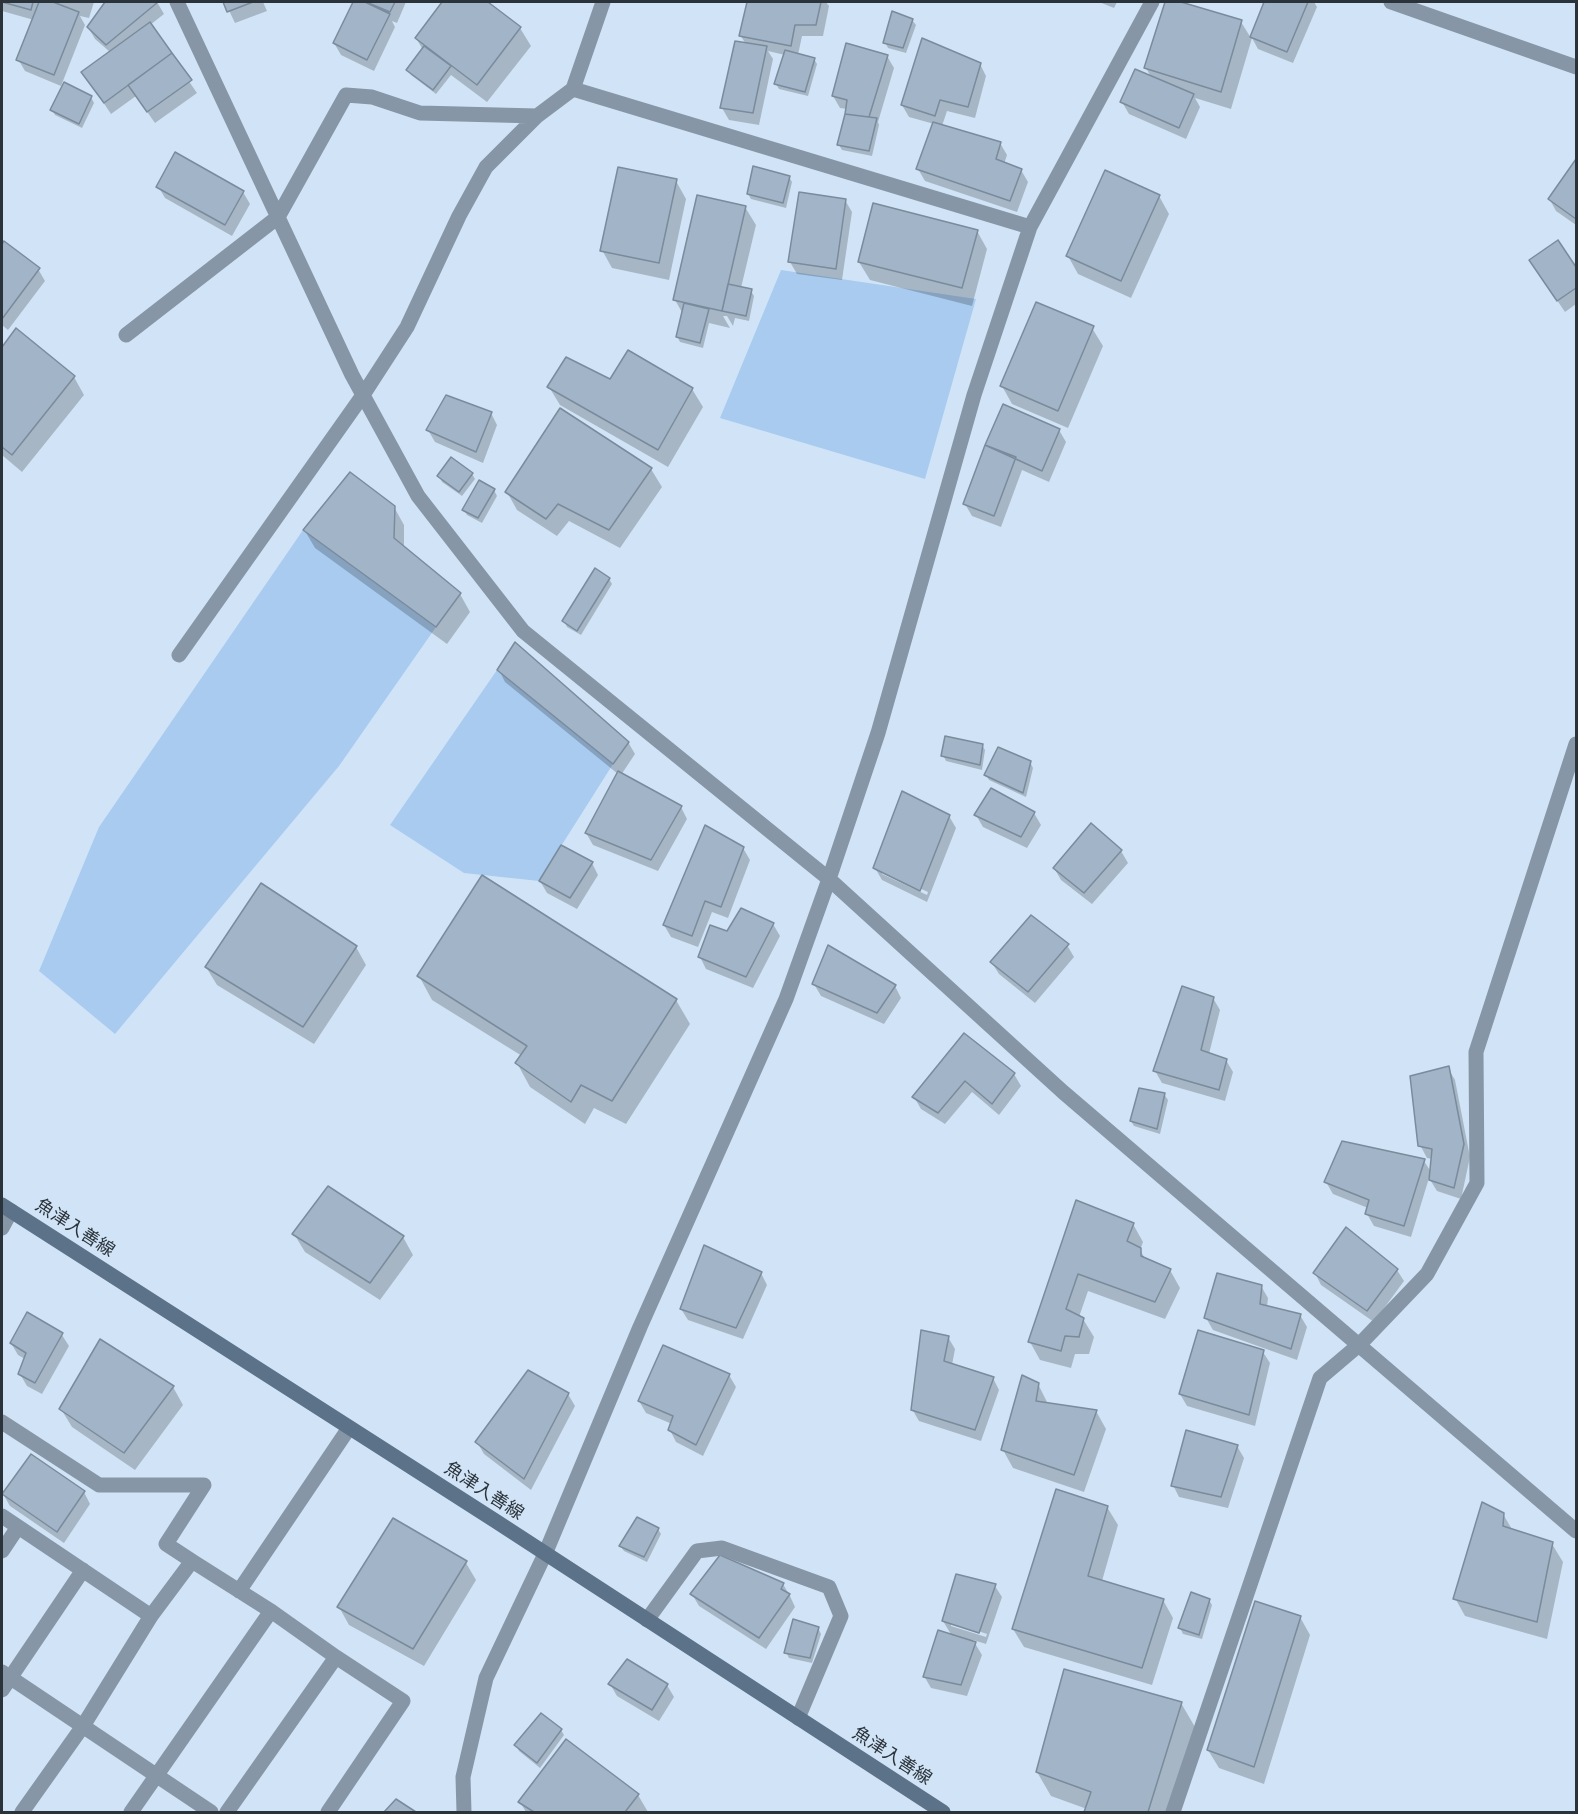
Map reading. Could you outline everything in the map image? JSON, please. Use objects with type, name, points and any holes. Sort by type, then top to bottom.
[{"type":"main road","name":"魚津入善線","points":[[6,1208],[943,1812]]},
{"type":"street","points":[[177,2],[363,396],[418,496],[523,631],[829,879],[1063,1092],[1576,1530]]},
{"type":"street","points":[[180,656],[363,396],[407,327],[459,216],[486,167],[537,116],[573,89],[603,2]]},
{"type":"street","points":[[464,1812],[464,1777],[486,1678],[545,1554],[640,1327],[786,999],[829,879],[878,733],[974,395],[1030,227],[1152,2]]},
{"type":"street","points":[[1391,2],[1576,67]]},
{"type":"street","points":[[573,89],[1030,227]]},
{"type":"street","points":[[126,335],[278,217],[346,95],[372,97],[420,113],[537,116]]},
{"type":"street","points":[[1173,1812],[1320,1378],[1360,1344],[1427,1274],[1477,1182],[1476,1052],[1576,744]]},
{"type":"street","points":[[2,1228],[6,1208]]},
{"type":"street","points":[[2,1422],[99,1485],[204,1485],[166,1544],[271,1611],[403,1701],[328,1812]]},
{"type":"street","points":[[239,1592],[350,1428]]},
{"type":"street","points":[[2,1516],[151,1616]]},
{"type":"street","points":[[2,1551],[18,1527]]},
{"type":"street","points":[[647,1620],[697,1551],[722,1548],[829,1587],[841,1616],[798,1718]]},
{"type":"street","points":[[22,1812],[82,1726],[151,1616],[192,1561]]},
{"type":"street","points":[[83,1570],[4,1680],[82,1726],[211,1812]]},
{"type":"street","points":[[130,1812],[271,1611]]},
{"type":"street","points":[[226,1812],[336,1657]]},
{"type":"shaded area","points":[[781,270],[976,299],[925,479],[720,418]]},
{"type":"shaded area","points":[[303,530],[436,627],[339,766],[115,1034],[39,971],[99,827]]},
{"type":"shaded area","points":[[497,670],[613,764],[539,881],[464,873],[390,825]]},
{"type":"building","points":[[2,2],[33,2],[31,10]]},
{"type":"building","points":[[39,2],[53,2],[79,12],[54,75],[16,60]]},
{"type":"building","points":[[105,2],[158,2],[106,45],[87,27]]},
{"type":"building","points":[[223,2],[253,2],[227,12]]},
{"type":"building","points":[[353,2],[365,2],[390,14],[367,60],[333,43]]},
{"type":"building","points":[[366,2],[395,2],[390,12]]},
{"type":"building","points":[[442,2],[488,2],[521,27],[477,85],[415,38]]},
{"type":"building","points":[[747,2],[821,2],[816,25],[795,25],[791,46],[739,36]]},
{"type":"building","points":[[1165,2],[1181,2],[1242,20],[1221,92],[1144,68]]},
{"type":"building","points":[[1264,2],[1308,2],[1287,52],[1250,37]]},
{"type":"building","points":[[892,11],[913,19],[903,48],[883,43]]},
{"type":"building","points":[[150,22],[172,53],[104,103],[81,72]]},
{"type":"building","points":[[922,38],[981,63],[968,107],[940,100],[935,116],[901,105]]},
{"type":"building","points":[[735,41],[767,46],[753,113],[720,108]]},
{"type":"building","points":[[846,43],[888,55],[869,117],[845,114],[847,100],[832,96]]},
{"type":"building","points":[[424,46],[451,66],[433,90],[406,70]]},
{"type":"building","points":[[785,50],[815,58],[805,92],[774,84]]},
{"type":"building","points":[[172,53],[192,80],[147,112],[128,85]]},
{"type":"building","points":[[1135,69],[1194,94],[1179,128],[1120,102]]},
{"type":"building","points":[[64,82],[92,96],[79,124],[50,110]]},
{"type":"building","points":[[845,114],[877,118],[869,151],[837,145]]},
{"type":"building","points":[[933,122],[1001,142],[996,159],[1022,169],[1010,201],[916,169]]},
{"type":"building","points":[[175,152],[244,191],[225,225],[156,187]]},
{"type":"building","points":[[1576,159],[1576,219],[1548,199]]},
{"type":"building","points":[[753,166],[790,176],[783,203],[747,194]]},
{"type":"building","points":[[618,167],[677,179],[659,263],[600,251]]},
{"type":"building","points":[[1105,170],[1160,195],[1121,281],[1066,256]]},
{"type":"building","points":[[799,192],[846,199],[836,269],[788,262]]},
{"type":"building","points":[[697,195],[746,206],[722,311],[673,300]]},
{"type":"building","points":[[873,203],[978,230],[962,288],[858,262]]},
{"type":"building","points":[[1558,240],[1576,267],[1576,288],[1557,301],[1529,260]]},
{"type":"building","points":[[4,241],[40,268],[2,319],[2,244]]},
{"type":"building","points":[[728,284],[752,289],[746,316],[722,311]]},
{"type":"building","points":[[1036,302],[1094,326],[1058,411],[1000,386]]},
{"type":"building","points":[[684,303],[709,309],[700,343],[676,337]]},
{"type":"building","points":[[16,328],[75,376],[12,455],[2,447],[2,347]]},
{"type":"building","points":[[628,350],[693,388],[658,450],[547,387],[566,357],[610,379]]},
{"type":"building","points":[[446,395],[492,412],[476,452],[426,430]]},
{"type":"building","points":[[1003,404],[1060,429],[1042,471],[985,445]]},
{"type":"building","points":[[560,408],[652,468],[609,530],[558,504],[546,519],[505,492]]},
{"type":"building","points":[[985,445],[1016,457],[994,516],[963,504]]},
{"type":"building","points":[[451,457],[473,473],[459,492],[437,476]]},
{"type":"building","points":[[350,472],[395,506],[394,538],[461,593],[436,627],[303,530]]},
{"type":"building","points":[[479,480],[495,489],[478,518],[462,510]]},
{"type":"building","points":[[595,568],[610,578],[577,631],[562,621]]},
{"type":"building","points":[[515,642],[629,742],[613,764],[497,670]]},
{"type":"building","points":[[945,736],[983,744],[980,765],[941,756]]},
{"type":"building","points":[[998,747],[1031,761],[1023,793],[984,775]]},
{"type":"building","points":[[618,771],[682,806],[651,860],[585,833]]},
{"type":"building","points":[[991,788],[1035,812],[1021,837],[974,815]]},
{"type":"building","points":[[902,791],[950,815],[920,891],[873,868]]},
{"type":"building","points":[[1091,823],[1122,850],[1084,893],[1053,868]]},
{"type":"building","points":[[705,825],[744,847],[721,907],[705,901],[692,936],[663,925]]},
{"type":"building","points":[[561,845],[593,862],[570,898],[539,881]]},
{"type":"building","points":[[482,875],[677,999],[612,1101],[581,1085],[571,1102],[515,1063],[527,1046],[417,976]]},
{"type":"building","points":[[261,883],[357,946],[303,1027],[205,967]]},
{"type":"building","points":[[741,908],[774,923],[746,977],[698,957],[710,925],[727,931]]},
{"type":"building","points":[[1031,915],[1069,944],[1028,992],[990,962]]},
{"type":"building","points":[[828,945],[896,985],[877,1013],[812,984]]},
{"type":"building","points":[[1182,986],[1214,997],[1201,1050],[1227,1059],[1219,1090],[1153,1071]]},
{"type":"building","points":[[964,1033],[1015,1073],[992,1104],[965,1081],[938,1113],[912,1097]]},
{"type":"building","points":[[1449,1066],[1464,1144],[1454,1188],[1429,1180],[1432,1149],[1418,1146],[1410,1076]]},
{"type":"building","points":[[1139,1088],[1165,1093],[1157,1129],[1130,1121]]},
{"type":"building","points":[[1342,1141],[1425,1159],[1404,1226],[1365,1214],[1369,1200],[1324,1182]]},
{"type":"building","points":[[328,1186],[404,1236],[370,1283],[292,1234]]},
{"type":"building","points":[[1076,1200],[1134,1223],[1127,1241],[1141,1248],[1141,1256],[1171,1269],[1155,1302],[1078,1274],[1066,1309],[1084,1318],[1079,1337],[1065,1336],[1061,1351],[1028,1342]]},
{"type":"building","points":[[1346,1227],[1398,1269],[1367,1311],[1313,1273]]},
{"type":"building","points":[[704,1245],[762,1272],[736,1328],[680,1309]]},
{"type":"building","points":[[1217,1273],[1262,1285],[1260,1304],[1301,1314],[1291,1349],[1204,1318]]},
{"type":"building","points":[[27,1312],[63,1333],[35,1383],[18,1374],[26,1353],[10,1343]]},
{"type":"building","points":[[921,1330],[949,1336],[944,1361],[994,1377],[975,1430],[911,1410]]},
{"type":"building","points":[[1198,1330],[1264,1350],[1249,1415],[1179,1394]]},
{"type":"building","points":[[100,1339],[174,1386],[124,1453],[59,1409]]},
{"type":"building","points":[[663,1345],[730,1374],[696,1445],[668,1430],[673,1416],[638,1401]]},
{"type":"building","points":[[528,1370],[569,1393],[524,1479],[475,1442]]},
{"type":"building","points":[[1022,1375],[1039,1383],[1036,1401],[1097,1410],[1074,1475],[1001,1450]]},
{"type":"building","points":[[1186,1430],[1238,1445],[1221,1497],[1171,1486]]},
{"type":"building","points":[[31,1454],[85,1491],[57,1532],[2,1494]]},
{"type":"building","points":[[1056,1489],[1108,1506],[1088,1576],[1164,1599],[1142,1668],[1012,1629]]},
{"type":"building","points":[[1482,1502],[1504,1513],[1503,1526],[1553,1542],[1537,1622],[1453,1599]]},
{"type":"building","points":[[637,1517],[659,1528],[644,1557],[619,1546]]},
{"type":"building","points":[[393,1518],[467,1561],[413,1649],[337,1607]]},
{"type":"building","points":[[720,1555],[784,1583],[781,1589],[790,1594],[759,1638],[690,1594]]},
{"type":"building","points":[[956,1574],[996,1584],[979,1633],[942,1621]]},
{"type":"building","points":[[1191,1592],[1210,1599],[1199,1635],[1178,1628]]},
{"type":"building","points":[[1255,1601],[1301,1616],[1254,1767],[1207,1750]]},
{"type":"building","points":[[793,1619],[819,1627],[810,1658],[784,1653]]},
{"type":"building","points":[[938,1630],[976,1642],[961,1685],[923,1677]]},
{"type":"building","points":[[627,1659],[668,1684],[652,1710],[608,1684]]},
{"type":"building","points":[[1064,1669],[1182,1702],[1148,1812],[1084,1812],[1091,1792],[1036,1772]]},
{"type":"building","points":[[541,1713],[562,1729],[537,1763],[514,1745]]},
{"type":"building","points":[[566,1739],[639,1794],[625,1812],[534,1812],[518,1802]]},
{"type":"building","points":[[396,1799],[416,1812],[384,1812]]}]
